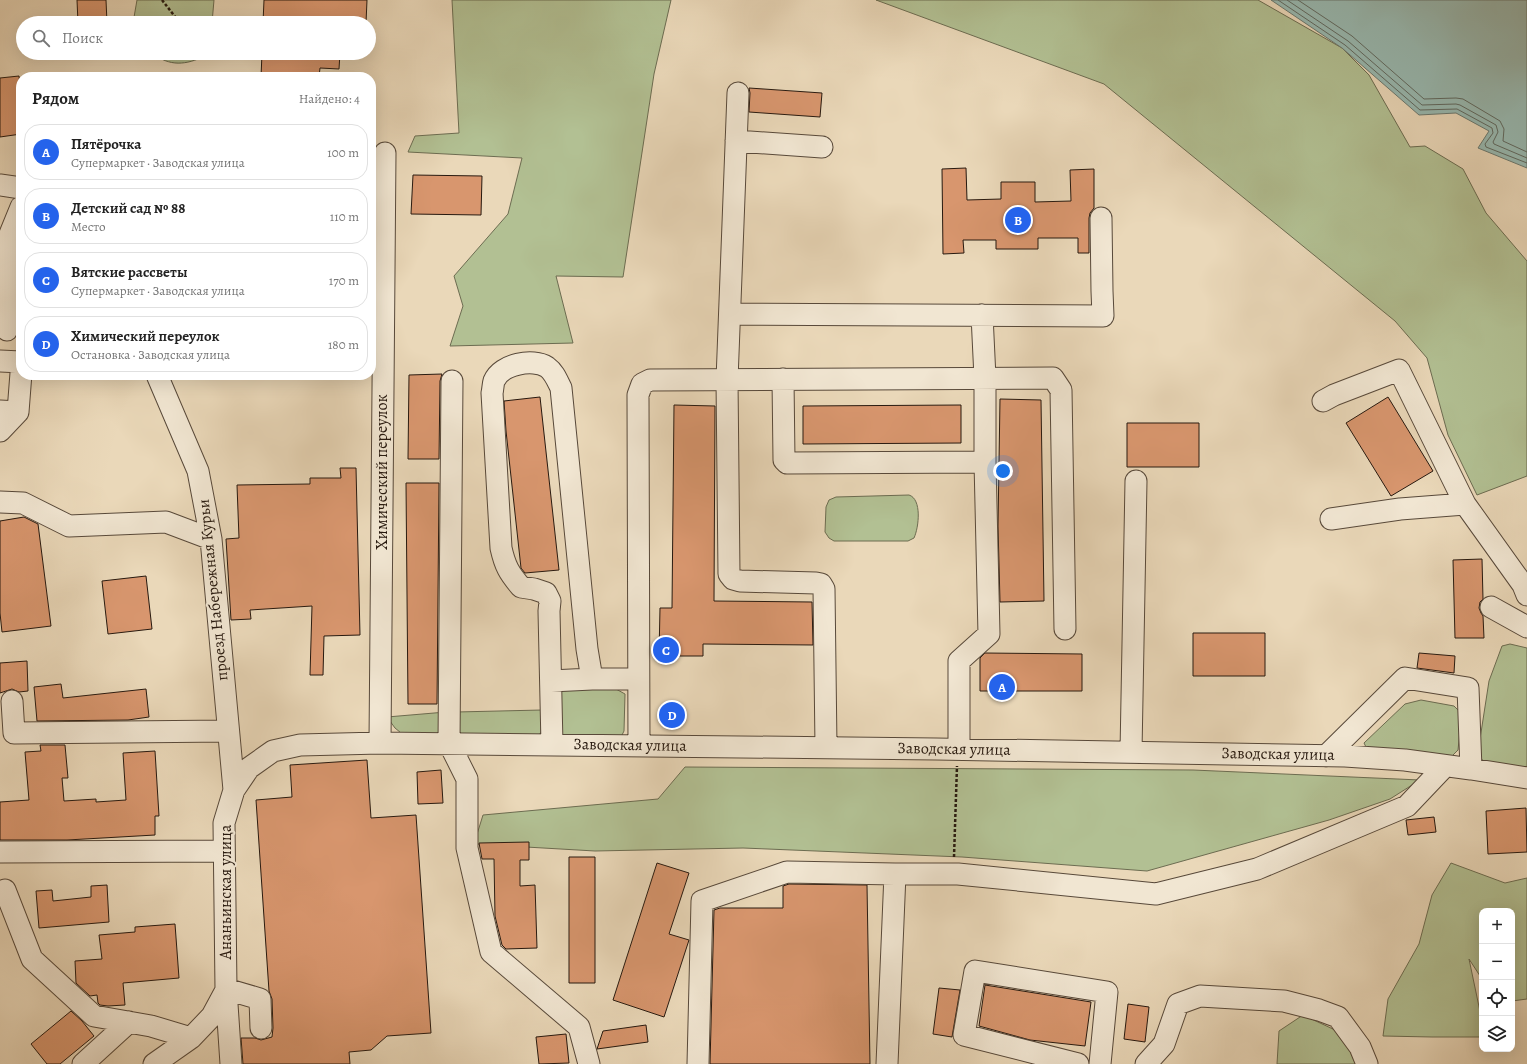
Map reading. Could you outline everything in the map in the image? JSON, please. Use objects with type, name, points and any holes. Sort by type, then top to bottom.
[{"type":"street","points":[[738,93],[727,380],[729,574],[733,579],[740,581],[821,584],[824,590],[826,747]]},
{"type":"street","points":[[736,141],[822,147]]},
{"type":"street","name":"Химический переулок","points":[[380,743],[385,153]]},
{"type":"street","points":[[0,185],[16,187]]},
{"type":"street","points":[[7,330],[10,234],[12,217]]},
{"type":"street","points":[[730,314],[1104,316],[1102,291],[1101,218]]},
{"type":"street","points":[[958,754],[959,661],[989,634],[985,462],[985,378],[982,315]]},
{"type":"street","points":[[0,361],[16,362]]},
{"type":"street","points":[[552,745],[550,601],[546,593],[521,587],[511,576],[505,564],[501,548],[492,393],[494,380],[503,370],[516,364],[538,363],[551,371],[561,388],[587,649],[592,678]]},
{"type":"street","points":[[1323,401],[1334,395],[1399,370],[1465,504],[1523,585],[1527,595]]},
{"type":"street","points":[[639,746],[638,395],[642,384],[650,380],[1053,378],[1061,390],[1065,630]]},
{"type":"street","points":[[783,379],[784,460],[787,463],[985,462]]},
{"type":"street","points":[[0,431],[9,412],[19,380]]},
{"type":"street","name":"проезд Набережная Курьи","points":[[159,380],[198,471],[211,539],[234,790]]},
{"type":"street","points":[[452,381],[449,743],[467,778],[467,848],[491,952],[580,1027],[589,1064]]},
{"type":"street","points":[[1131,752],[1136,481]]},
{"type":"street","points":[[0,502],[23,503],[69,526],[166,522],[211,539]]},
{"type":"street","points":[[1331,519],[1400,509],[1465,504]]},
{"type":"street","points":[[1491,607],[1527,627]]},
{"type":"street","points":[[551,681],[592,678],[638,679]]},
{"type":"street","points":[[1326,756],[1405,678],[1468,688],[1471,769]]},
{"type":"street","points":[[12,701],[14,734],[228,731]]},
{"type":"street","name":"Заводская улица","points":[[380,743],[826,747],[958,754],[1131,752],[1326,756],[1405,760],[1527,778]]},
{"type":"street","name":"Ананьинская улица","points":[[231,1064],[226,989],[224,823],[234,790],[249,768],[273,751],[300,745],[380,743]]},
{"type":"street","points":[[698,1064],[702,901],[787,872],[954,874],[1156,894],[1257,869],[1407,806],[1445,766]]},
{"type":"street","points":[[0,852],[224,851]]},
{"type":"street","points":[[887,1064],[895,874]]},
{"type":"street","points":[[5,890],[32,960],[94,1016],[151,1026],[191,1038]]},
{"type":"street","points":[[1078,1064],[1033,1059],[964,1036],[975,971],[1107,992],[1100,1064]]},
{"type":"street","points":[[154,1064],[191,1038],[212,1016],[226,989],[260,999],[261,1028]]},
{"type":"street","points":[[1146,1064],[1164,1044],[1178,1004],[1200,996],[1284,1001],[1319,1010],[1338,1018],[1360,1047],[1367,1064]]},
{"type":"street","points":[[83,1064],[129,1022]]},
{"type":"path","points":[[162,0],[175,16]]},
{"type":"path","points":[[954,874],[958,754]]},
{"type":"green space","points":[[137,0],[214,0],[213,16],[134,16]]},
{"type":"green space","points":[[452,0],[671,0],[654,74],[623,277],[556,276],[573,343],[450,346],[463,306],[454,276],[508,214],[522,158],[408,152],[415,136],[459,133]]},
{"type":"green space","points":[[876,0],[1258,0],[1342,48],[1369,75],[1410,147],[1425,146],[1463,169],[1486,213],[1527,261],[1527,476],[1477,495],[1448,435],[1427,358],[1395,321],[1104,84]]},
{"type":"green space","points":[[163,60],[194,60],[185,63]]},
{"type":"green space","points":[[909,495],[916,502],[918,507],[918,521],[914,538],[908,541],[834,541],[829,538],[825,532],[826,507],[829,500],[836,497]]},
{"type":"green space","points":[[1510,644],[1527,648],[1527,771],[1491,765],[1481,759],[1478,752],[1489,681],[1502,646]]},
{"type":"green space","points":[[565,689],[616,689],[625,694],[624,731],[620,739],[562,740],[560,694]]},
{"type":"green space","points":[[1421,700],[1454,706],[1460,712],[1461,720],[1458,750],[1451,757],[1367,749],[1364,743],[1405,704]]},
{"type":"green space","points":[[542,710],[541,732],[537,738],[464,738],[459,732],[456,712]]},
{"type":"green space","points":[[446,712],[446,738],[406,737],[395,728],[387,717]]},
{"type":"green space","points":[[685,767],[1193,770],[1420,780],[1390,799],[1329,820],[1147,871],[962,857],[743,848],[595,851],[474,844],[483,815],[658,799]]},
{"type":"green space","points":[[1451,863],[1505,883],[1527,878],[1527,999],[1515,1001],[1515,908],[1479,908],[1479,974],[1469,959],[1479,1007],[1479,1037],[1383,1036],[1388,999],[1419,944],[1432,895]]},
{"type":"green space","points":[[1303,1015],[1350,1037],[1358,1064],[1277,1064],[1279,1031]]},
{"type":"water","points":[[1271,0],[1527,0],[1527,168],[1478,148],[1489,131],[1456,113],[1419,115],[1342,48]]},
{"type":"building","points":[[77,0],[106,0],[107,16],[78,16]]},
{"type":"building","points":[[264,0],[367,0],[366,16],[263,16]]},
{"type":"building","points":[[262,60],[340,60],[339,69],[320,68],[320,72],[261,72]]},
{"type":"building","points":[[16,76],[16,135],[0,137],[0,78]]},
{"type":"building","points":[[749,88],[822,93],[820,117],[749,112]]},
{"type":"building","points":[[966,168],[967,200],[1001,199],[1001,182],[1035,182],[1035,202],[1071,201],[1070,170],[1094,169],[1094,208],[1090,213],[1089,218],[1089,253],[1078,253],[1078,238],[1038,238],[1038,249],[996,249],[996,240],[963,240],[964,253],[943,254],[942,169]]},
{"type":"building","points":[[413,175],[482,176],[481,215],[411,214]]},
{"type":"building","points":[[442,374],[440,381],[439,459],[408,459],[409,375]]},
{"type":"building","points":[[540,397],[559,570],[525,573],[521,568],[504,401]]},
{"type":"building","points":[[1388,397],[1433,471],[1391,496],[1346,423]]},
{"type":"building","points":[[1000,399],[1041,400],[1044,601],[1000,602],[998,526]]},
{"type":"building","points":[[674,405],[715,406],[714,601],[812,602],[813,645],[703,644],[703,656],[659,656],[660,608],[672,608]]},
{"type":"building","points":[[961,405],[961,443],[803,444],[803,406]]},
{"type":"building","points":[[1127,423],[1199,423],[1199,467],[1127,467]]},
{"type":"building","points":[[340,468],[356,468],[360,635],[324,636],[323,675],[310,675],[312,606],[250,610],[251,619],[231,620],[226,539],[239,538],[237,485],[310,484],[310,478],[341,478]]},
{"type":"building","points":[[406,483],[439,483],[437,704],[408,704]]},
{"type":"building","points":[[24,517],[38,524],[51,626],[2,632],[0,613],[0,521]]},
{"type":"building","points":[[1482,559],[1483,599],[1480,602],[1479,608],[1483,616],[1484,638],[1455,638],[1453,560]]},
{"type":"building","points":[[146,576],[152,629],[108,634],[102,581]]},
{"type":"building","points":[[1193,633],[1265,633],[1265,676],[1193,676]]},
{"type":"building","points":[[985,653],[1082,654],[1082,691],[980,691],[980,658]]},
{"type":"building","points":[[1419,653],[1455,656],[1454,673],[1417,668]]},
{"type":"building","points":[[27,661],[28,691],[19,692],[12,689],[0,693],[0,663]]},
{"type":"building","points":[[61,684],[63,698],[146,689],[149,717],[128,720],[37,721],[34,687]]},
{"type":"building","points":[[40,745],[65,745],[68,778],[62,778],[64,801],[96,799],[96,802],[126,800],[123,753],[155,751],[159,816],[155,816],[155,835],[67,840],[0,840],[0,802],[29,800],[25,752],[41,751]]},
{"type":"building","points":[[367,760],[371,818],[416,815],[431,1033],[387,1036],[371,1050],[349,1052],[350,1064],[243,1064],[241,1038],[255,1038],[261,1040],[272,1037],[273,1028],[272,999],[269,991],[256,800],[292,797],[290,765]]},
{"type":"building","points":[[441,770],[443,803],[418,804],[417,772]]},
{"type":"building","points":[[1526,808],[1527,852],[1488,854],[1486,811]]},
{"type":"building","points":[[1434,817],[1436,832],[1408,835],[1406,820]]},
{"type":"building","points":[[529,842],[529,860],[520,860],[520,886],[535,885],[537,948],[506,949],[502,945],[495,916],[494,859],[482,859],[479,843]]},
{"type":"building","points":[[569,857],[595,857],[595,983],[569,983]]},
{"type":"building","points":[[657,863],[689,873],[669,934],[689,940],[664,1017],[613,1000]]},
{"type":"building","points":[[789,884],[867,885],[870,1064],[710,1064],[714,910],[720,908],[783,908],[783,886]]},
{"type":"building","points":[[107,885],[109,922],[39,928],[36,891],[52,890],[53,901],[91,897],[91,886]]},
{"type":"building","points":[[175,924],[179,978],[123,983],[125,1005],[108,1006],[100,1005],[98,1003],[97,995],[90,996],[76,983],[75,961],[102,959],[99,935],[135,932],[135,927]]},
{"type":"building","points":[[985,985],[1091,1002],[1085,1046],[1030,1040],[979,1026]]},
{"type":"building","points":[[939,988],[960,990],[952,1037],[933,1034]]},
{"type":"building","points":[[1128,1004],[1149,1007],[1145,1042],[1124,1039]]},
{"type":"building","points":[[71,1011],[82,1021],[94,1036],[60,1064],[47,1064],[31,1044]]},
{"type":"building","points":[[646,1025],[648,1042],[597,1049],[603,1031]]},
{"type":"building","points":[[566,1034],[569,1063],[539,1064],[536,1037]]},
{"type":"place","name":"Детский сад № 88","points":[[1018,220]]},
{"type":"place","name":"Вятские рассветы","points":[[666,650]]},
{"type":"place","name":"Пятёрочка","points":[[1002,687]]},
{"type":"place","name":"Химический переулок","points":[[672,715]]}]
